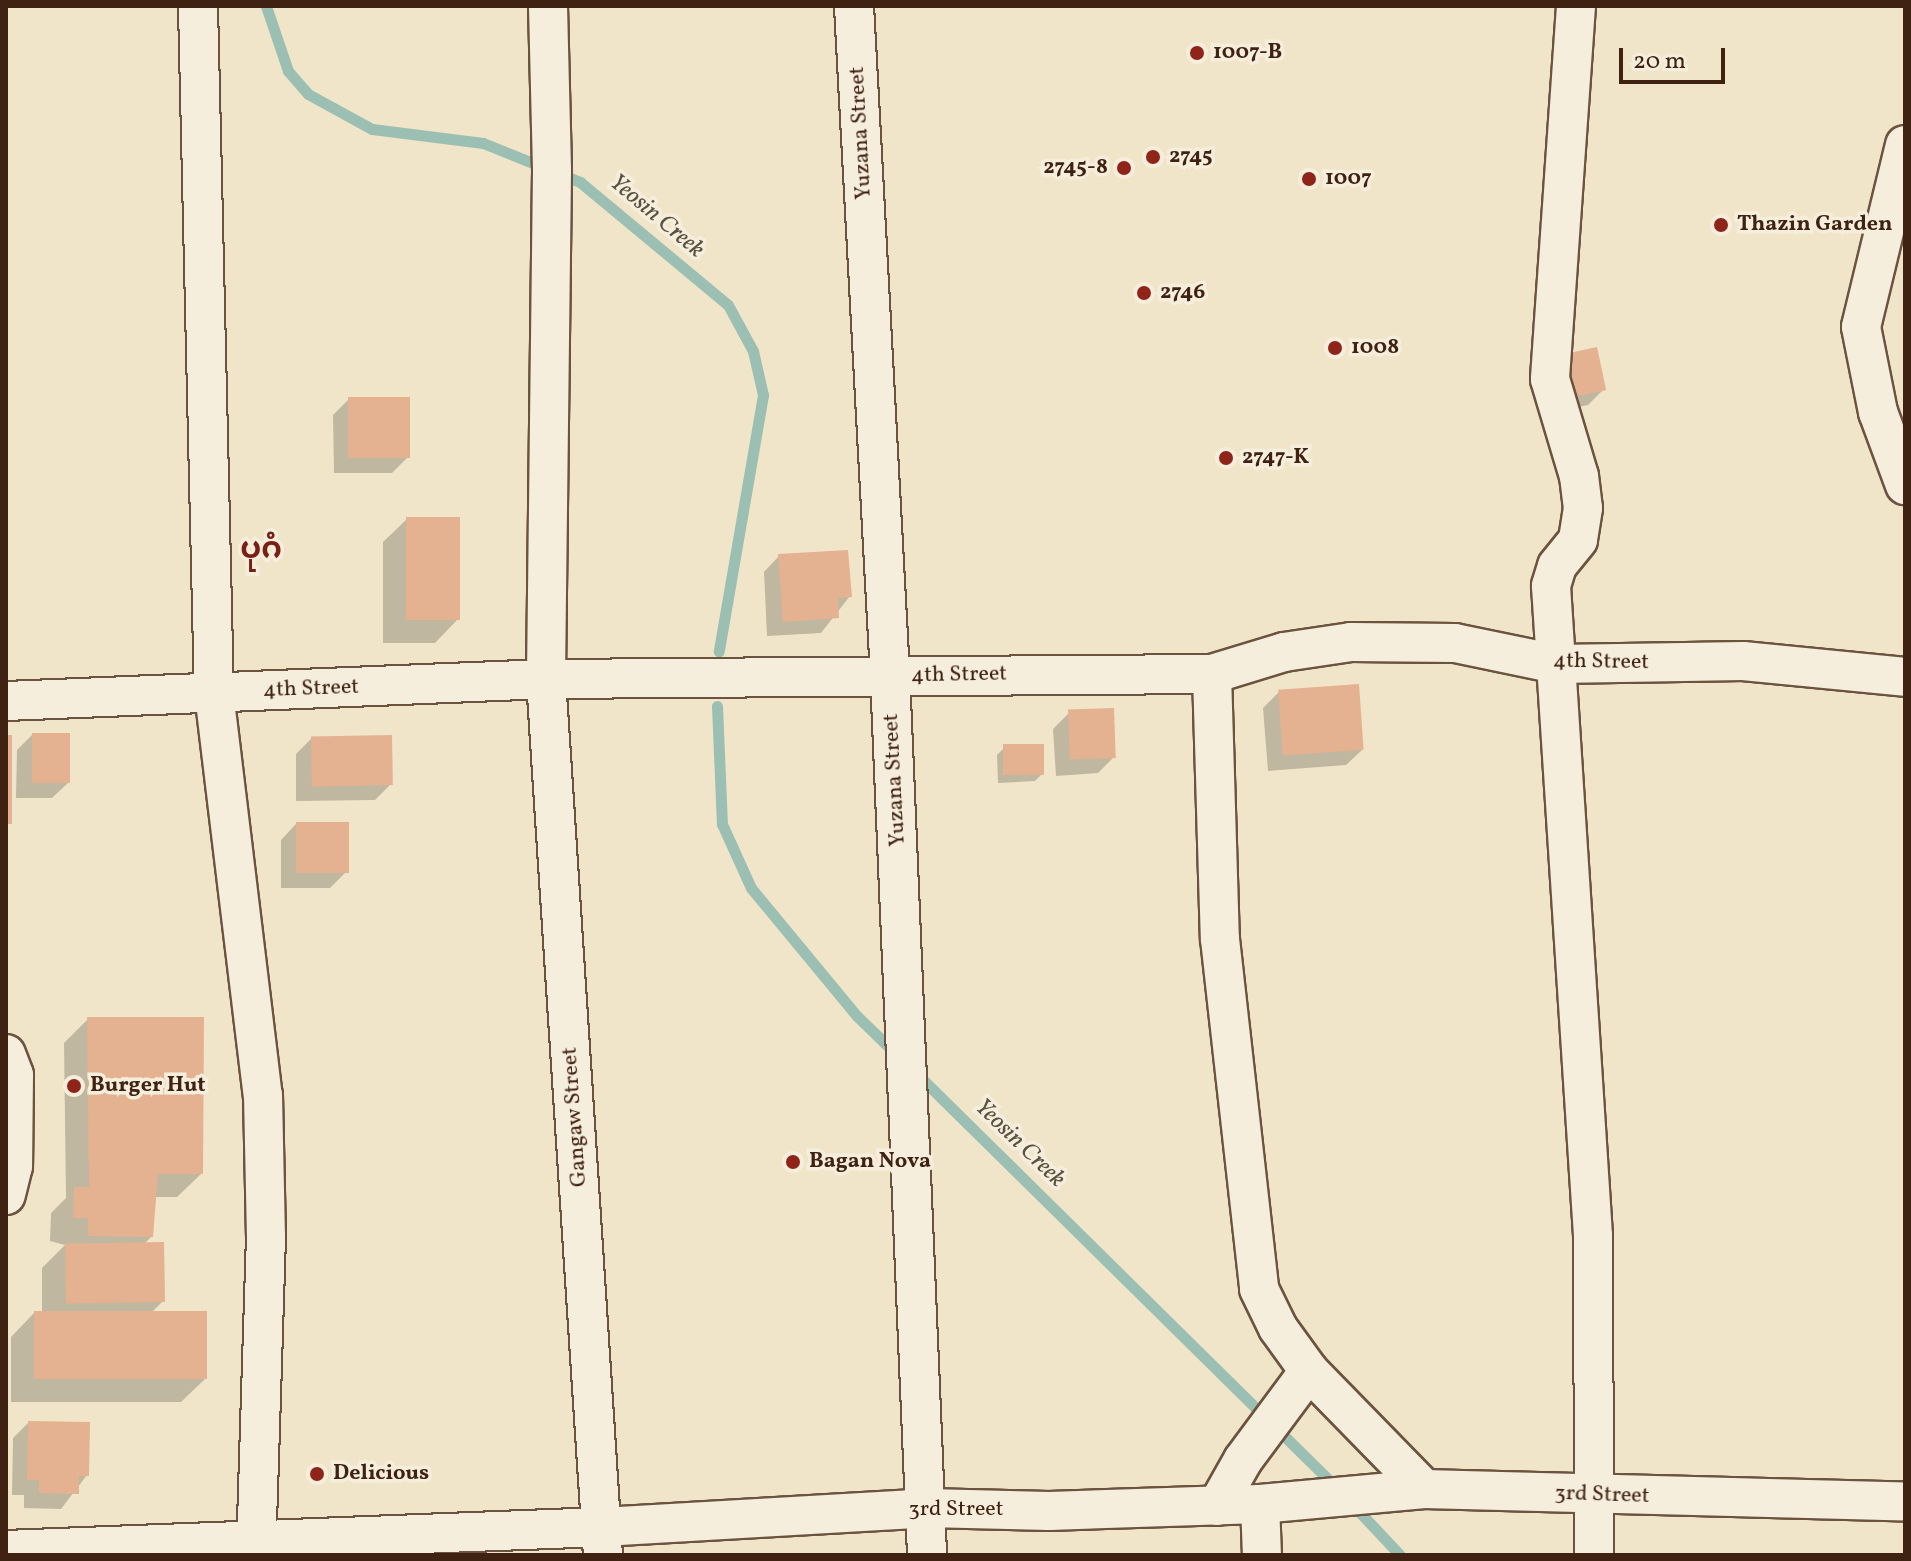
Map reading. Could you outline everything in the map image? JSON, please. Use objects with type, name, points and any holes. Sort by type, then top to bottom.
[{"type":"street","points":[[198,6],[214,693],[263,1095],[266,1236],[256,1548]]},
{"type":"street","name":"Gangaw Street","points":[[548,6],[552,171],[546,679],[603,1541]]},
{"type":"street","name":"Yuzana Street","points":[[854,6],[890,675],[927,1555]]},
{"type":"street","points":[[1576,6],[1550,379],[1579,476],[1583,508],[1578,540],[1553,576],[1593,1236],[1594,1555]]},
{"type":"street","points":[[1905,145],[1861,327],[1878,412],[1905,485]]},
{"type":"street","name":"4th Street","points":[[6,701],[546,679],[1212,674],[1284,652],[1351,642],[1455,643],[1556,664],[1743,661],[1905,677]]},
{"type":"street","points":[[1212,674],[1220,939],[1259,1289],[1278,1328],[1309,1371],[1424,1489]]},
{"type":"street","points":[[6,1054],[14,1090],[13,1166],[6,1195]]},
{"type":"street","points":[[1217,1506],[1243,1460],[1287,1405],[1309,1371]]},
{"type":"street","name":"3rd Street","points":[[6,1550],[603,1541],[927,1508],[1049,1511],[1217,1506],[1375,1497],[1424,1489],[1905,1502]]},
{"type":"street","points":[[1260,1504],[1262,1555]]},
{"type":"building","points":[[1597,347],[1606,390],[1569,398],[1560,355]]},
{"type":"building","points":[[348,397],[410,397],[410,458],[348,458]]},
{"type":"building","points":[[406,517],[460,517],[460,620],[406,620]]},
{"type":"building","points":[[848,550],[852,597],[838,598],[839,618],[783,622],[778,554]]},
{"type":"building","points":[[1359,684],[1364,750],[1283,755],[1278,690]]},
{"type":"building","points":[[1114,708],[1116,758],[1070,760],[1068,710]]},
{"type":"building","points":[[32,733],[70,733],[70,783],[32,783]]},
{"type":"building","points":[[6,735],[12,735],[12,824],[6,824]]},
{"type":"building","points":[[392,735],[393,785],[312,786],[311,736]]},
{"type":"building","points":[[1003,744],[1044,744],[1044,775],[1003,775]]},
{"type":"building","points":[[296,822],[349,822],[349,873],[296,873]]},
{"type":"building","points":[[87,1017],[204,1017],[203,1174],[158,1174],[153,1237],[88,1236],[88,1218],[73,1218],[74,1187],[89,1187]]},
{"type":"building","points":[[164,1242],[165,1302],[66,1304],[65,1244]]},
{"type":"building","points":[[34,1311],[207,1311],[207,1379],[34,1379]]},
{"type":"building","points":[[28,1421],[90,1422],[89,1476],[79,1476],[79,1494],[39,1493],[39,1480],[27,1480]]},
{"type":"waterway","name":"Yeosin Creek","points":[[266,6],[288,71],[308,94],[372,129],[483,143],[580,182],[728,305],[753,351],[763,395],[719,651]]},
{"type":"waterway","name":"Yeosin Creek","points":[[717,706],[722,824],[751,888],[857,1016],[895,1053]]},
{"type":"waterway","name":"Yeosin Creek","points":[[916,1073],[1337,1488]]},
{"type":"waterway","name":"Yeosin Creek","points":[[1351,1503],[1400,1555]]},
{"type":"place","name":"1007-B","points":[[1197,53]]},
{"type":"place","name":"2745","points":[[1153,157]]},
{"type":"place","name":"2745-8","points":[[1124,168]]},
{"type":"place","name":"1007","points":[[1309,179]]},
{"type":"place","name":"Thazin Garden","points":[[1721,225]]},
{"type":"place","name":"2746","points":[[1144,293]]},
{"type":"place","name":"1008","points":[[1335,348]]},
{"type":"place","name":"2747-K","points":[[1226,458]]},
{"type":"place","name":"Burger Hut","points":[[74,1086]]},
{"type":"place","name":"Bagan Nova","points":[[793,1162]]},
{"type":"place","name":"Delicious","points":[[317,1474]]},
{"type":"district","name":"ပုဂံ","points":[[261,550]]}]
